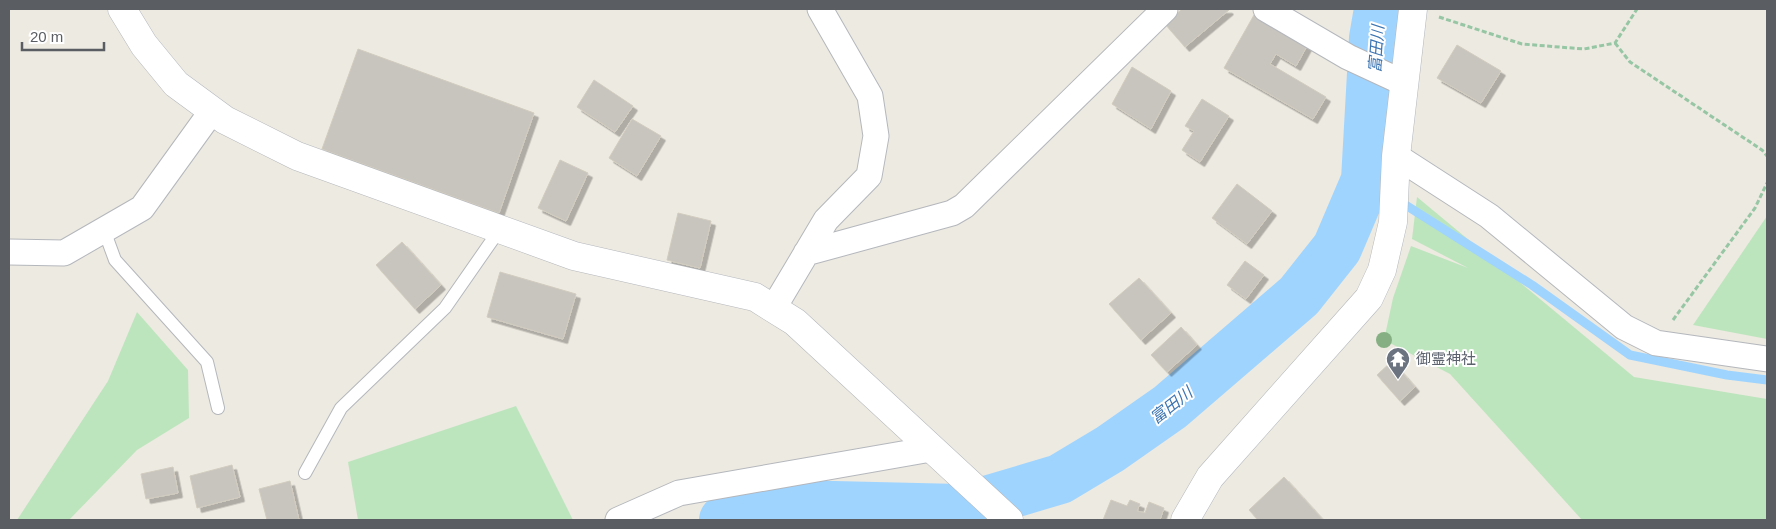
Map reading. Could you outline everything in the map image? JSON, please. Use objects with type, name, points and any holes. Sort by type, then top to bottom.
[{"type":"street","points":[[122,9],[144,45],[176,84],[225,120],[297,156],[574,256],[755,297],[795,322],[1010,520]]},
{"type":"street","points":[[773,308],[826,220],[869,176],[876,136],[870,96],[820,9]]},
{"type":"street","points":[[806,253],[952,212],[964,206],[1165,9]]},
{"type":"street","points":[[1266,9],[1348,56],[1397,80]]},
{"type":"street","points":[[1185,520],[1210,477],[1369,298],[1382,270],[1393,222],[1397,80],[1423,12]]},
{"type":"street","points":[[9,252],[64,253],[142,208],[212,111]]},
{"type":"street","points":[[1396,165],[1489,216],[1624,327],[1656,342],[1767,359]]},
{"type":"street","points":[[618,520],[679,493],[931,449]]},
{"type":"lane","points":[[305,473],[341,408],[445,308],[500,229]]},
{"type":"lane","points":[[104,230],[114,260],[207,362],[218,408]]},
{"type":"path","points":[[1423,12],[1522,44],[1584,49],[1616,43],[1637,9]]},
{"type":"path","points":[[1616,43],[1630,62],[1762,150],[1767,156]]},
{"type":"path","points":[[1656,342],[1755,208],[1767,183]]},
{"type":"green space","points":[[1417,197],[1634,377],[1767,399],[1767,520],[1582,520],[1450,374],[1384,340],[1393,298],[1411,246],[1468,268],[1412,239]]},
{"type":"green space","points":[[1767,216],[1767,339],[1693,325]]},
{"type":"green space","points":[[137,312],[188,370],[189,418],[137,450],[69,520],[17,520],[108,381]]},
{"type":"green space","points":[[516,406],[573,520],[358,520],[348,462]]},
{"type":"building","points":[[1182,9],[1229,10],[1185,47],[1165,24]]},
{"type":"building","points":[[1254,15],[1307,46],[1296,66],[1276,54],[1270,64],[1326,97],[1313,119],[1224,68]]},
{"type":"building","points":[[1457,45],[1501,71],[1481,103],[1437,78]]},
{"type":"building","points":[[358,49],[534,113],[499,213],[322,149]]},
{"type":"building","points":[[1132,67],[1171,91],[1151,129],[1112,104]]},
{"type":"building","points":[[594,80],[633,106],[615,132],[577,107]]},
{"type":"building","points":[[1202,99],[1229,116],[1200,162],[1182,150],[1194,131],[1185,126]]},
{"type":"building","points":[[632,119],[661,136],[637,176],[609,158]]},
{"type":"building","points":[[560,160],[588,173],[566,221],[538,208]]},
{"type":"building","points":[[1237,184],[1272,211],[1247,244],[1212,218]]},
{"type":"building","points":[[678,213],[711,221],[700,268],[667,260]]},
{"type":"building","points":[[402,242],[441,285],[415,309],[376,265]]},
{"type":"building","points":[[1245,261],[1264,275],[1246,299],[1227,285]]},
{"type":"building","points":[[500,272],[576,294],[563,339],[487,317]]},
{"type":"building","points":[[1139,278],[1171,313],[1141,340],[1109,304]]},
{"type":"building","points":[[1181,327],[1197,345],[1167,372],[1151,355]]},
{"type":"building","points":[[1392,361],[1415,387],[1400,401],[1377,375]]},
{"type":"building","points":[[232,465],[240,497],[197,508],[190,476]]},
{"type":"building","points":[[173,467],[178,493],[146,499],[141,474]]},
{"type":"building","points":[[1284,477],[1323,520],[1258,520],[1249,510]]},
{"type":"building","points":[[290,481],[299,520],[267,520],[259,489]]},
{"type":"building","points":[[1111,500],[1127,506],[1130,500],[1140,504],[1137,511],[1145,513],[1149,502],[1164,508],[1160,520],[1103,520]]},
{"type":"waterway","name":"富田川","points":[[724,520],[792,505],[959,509],[1060,479],[1110,449],[1170,407],[1299,296],[1337,248],[1366,180],[1374,38],[1379,9]]},
{"type":"waterway","points":[[1366,180],[1532,285],[1630,355],[1727,375],[1767,380]]},
{"type":"place","name":"御霊神社","points":[[1398,380]]}]
